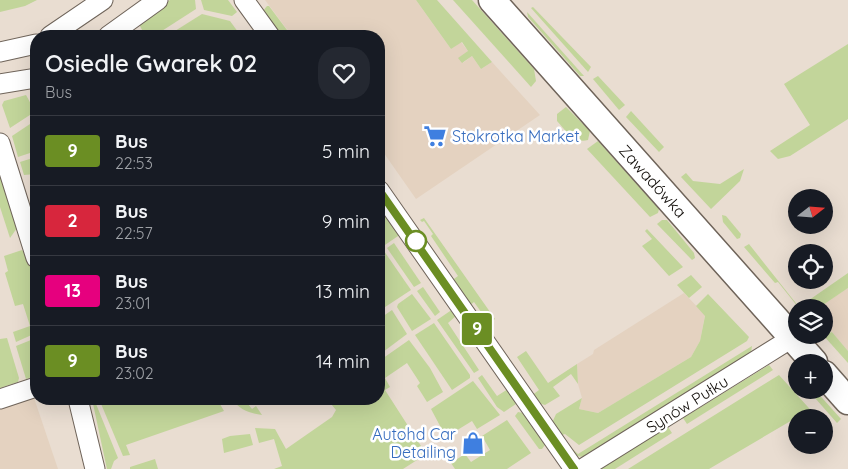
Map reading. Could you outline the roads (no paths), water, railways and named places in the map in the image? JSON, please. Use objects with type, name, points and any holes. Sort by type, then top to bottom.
[{"type":"main road","name":"Zawadówka","points":[[492,0],[788,333]]},
{"type":"main road","name":"Zawadówka","points":[[798,344],[807,354]]},
{"type":"main road","points":[[833,384],[848,401]]},
{"type":"street","points":[[59,30],[103,0]]},
{"type":"street","points":[[116,30],[158,0]]},
{"type":"street","points":[[244,0],[266,30]]},
{"type":"street","points":[[0,52],[30,45]]},
{"type":"street","points":[[0,84],[30,79]]},
{"type":"street","points":[[0,143],[30,239]]},
{"type":"street","points":[[385,201],[574,469]]},
{"type":"street","name":"Synów Pułku","points":[[582,469],[788,340]]},
{"type":"street","points":[[0,399],[30,389]]},
{"type":"street","points":[[79,405],[95,469]]},
{"type":"place","name":"Stokrotka Market","points":[[435,136]]},
{"type":"place","name":"Autohd Car Detailing","points":[[473,443]]}]
